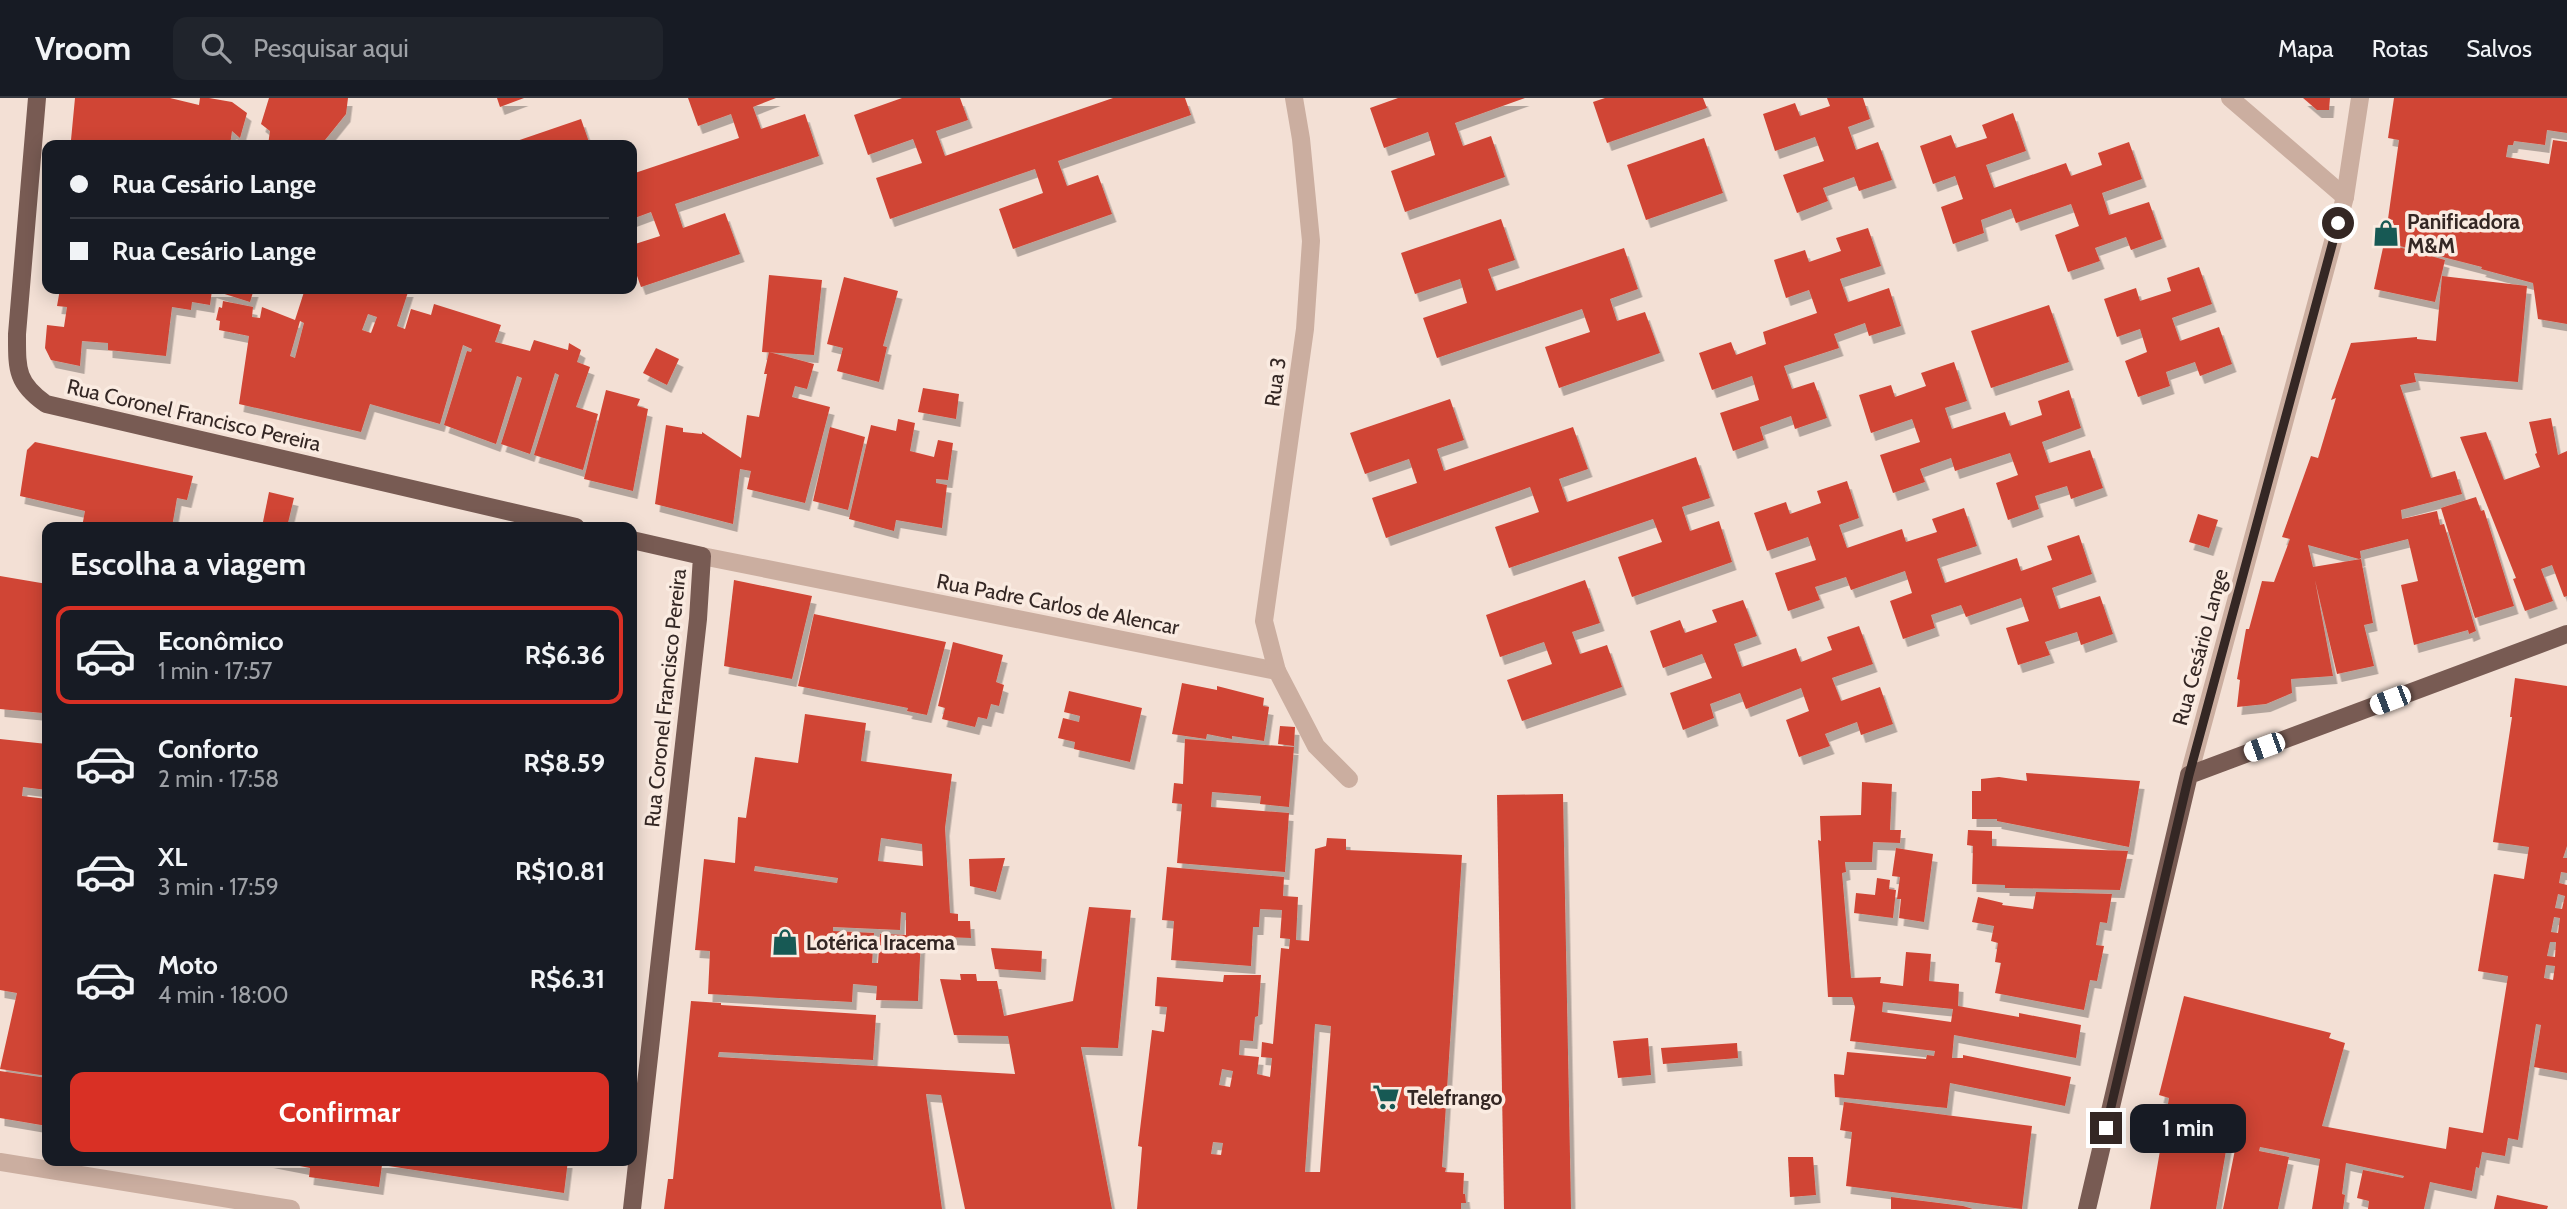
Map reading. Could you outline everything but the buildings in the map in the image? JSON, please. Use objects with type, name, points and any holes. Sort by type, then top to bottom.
[{"type":"main road","name":"Rua Coronel Francisco Pereira","points":[[37,98],[17,334],[17,361],[26,388],[47,404],[554,522]]},
{"type":"main road","name":"Rua Coronel Francisco Pereira","points":[[637,541],[702,556],[698,619],[637,1164]]},
{"type":"main road","points":[[2189,775],[2567,634]]},
{"type":"main road","name":"Rua Cesário Lange","points":[[2087,1209],[2189,775]]},
{"type":"main road","name":"Rua Coronel Francisco Pereira","points":[[632,1209],[637,1166]]},
{"type":"street","name":"Rua 3","points":[[1277,671],[1264,621],[1305,329],[1311,241],[1301,139],[1294,98]]},
{"type":"street","points":[[2230,98],[2345,197]]},
{"type":"street","name":"Rua Cesário Lange","points":[[2189,775],[2345,197],[2360,98]]},
{"type":"street","name":"Rua Padre Carlos de Alencar","points":[[702,556],[1277,671]]},
{"type":"street","points":[[1277,671],[1316,747],[1349,779]]},
{"type":"street","points":[[0,1162],[292,1209]]},
{"type":"place","name":"Panificadora M&M","points":[[2386,233]]},
{"type":"place","name":"Lotérica Iracema","points":[[785,942]]},
{"type":"place","name":"Telefrango","points":[[1386,1097]]},
{"type":"route","points":[[2106,1128],[2189,775],[2338,223]]}]
